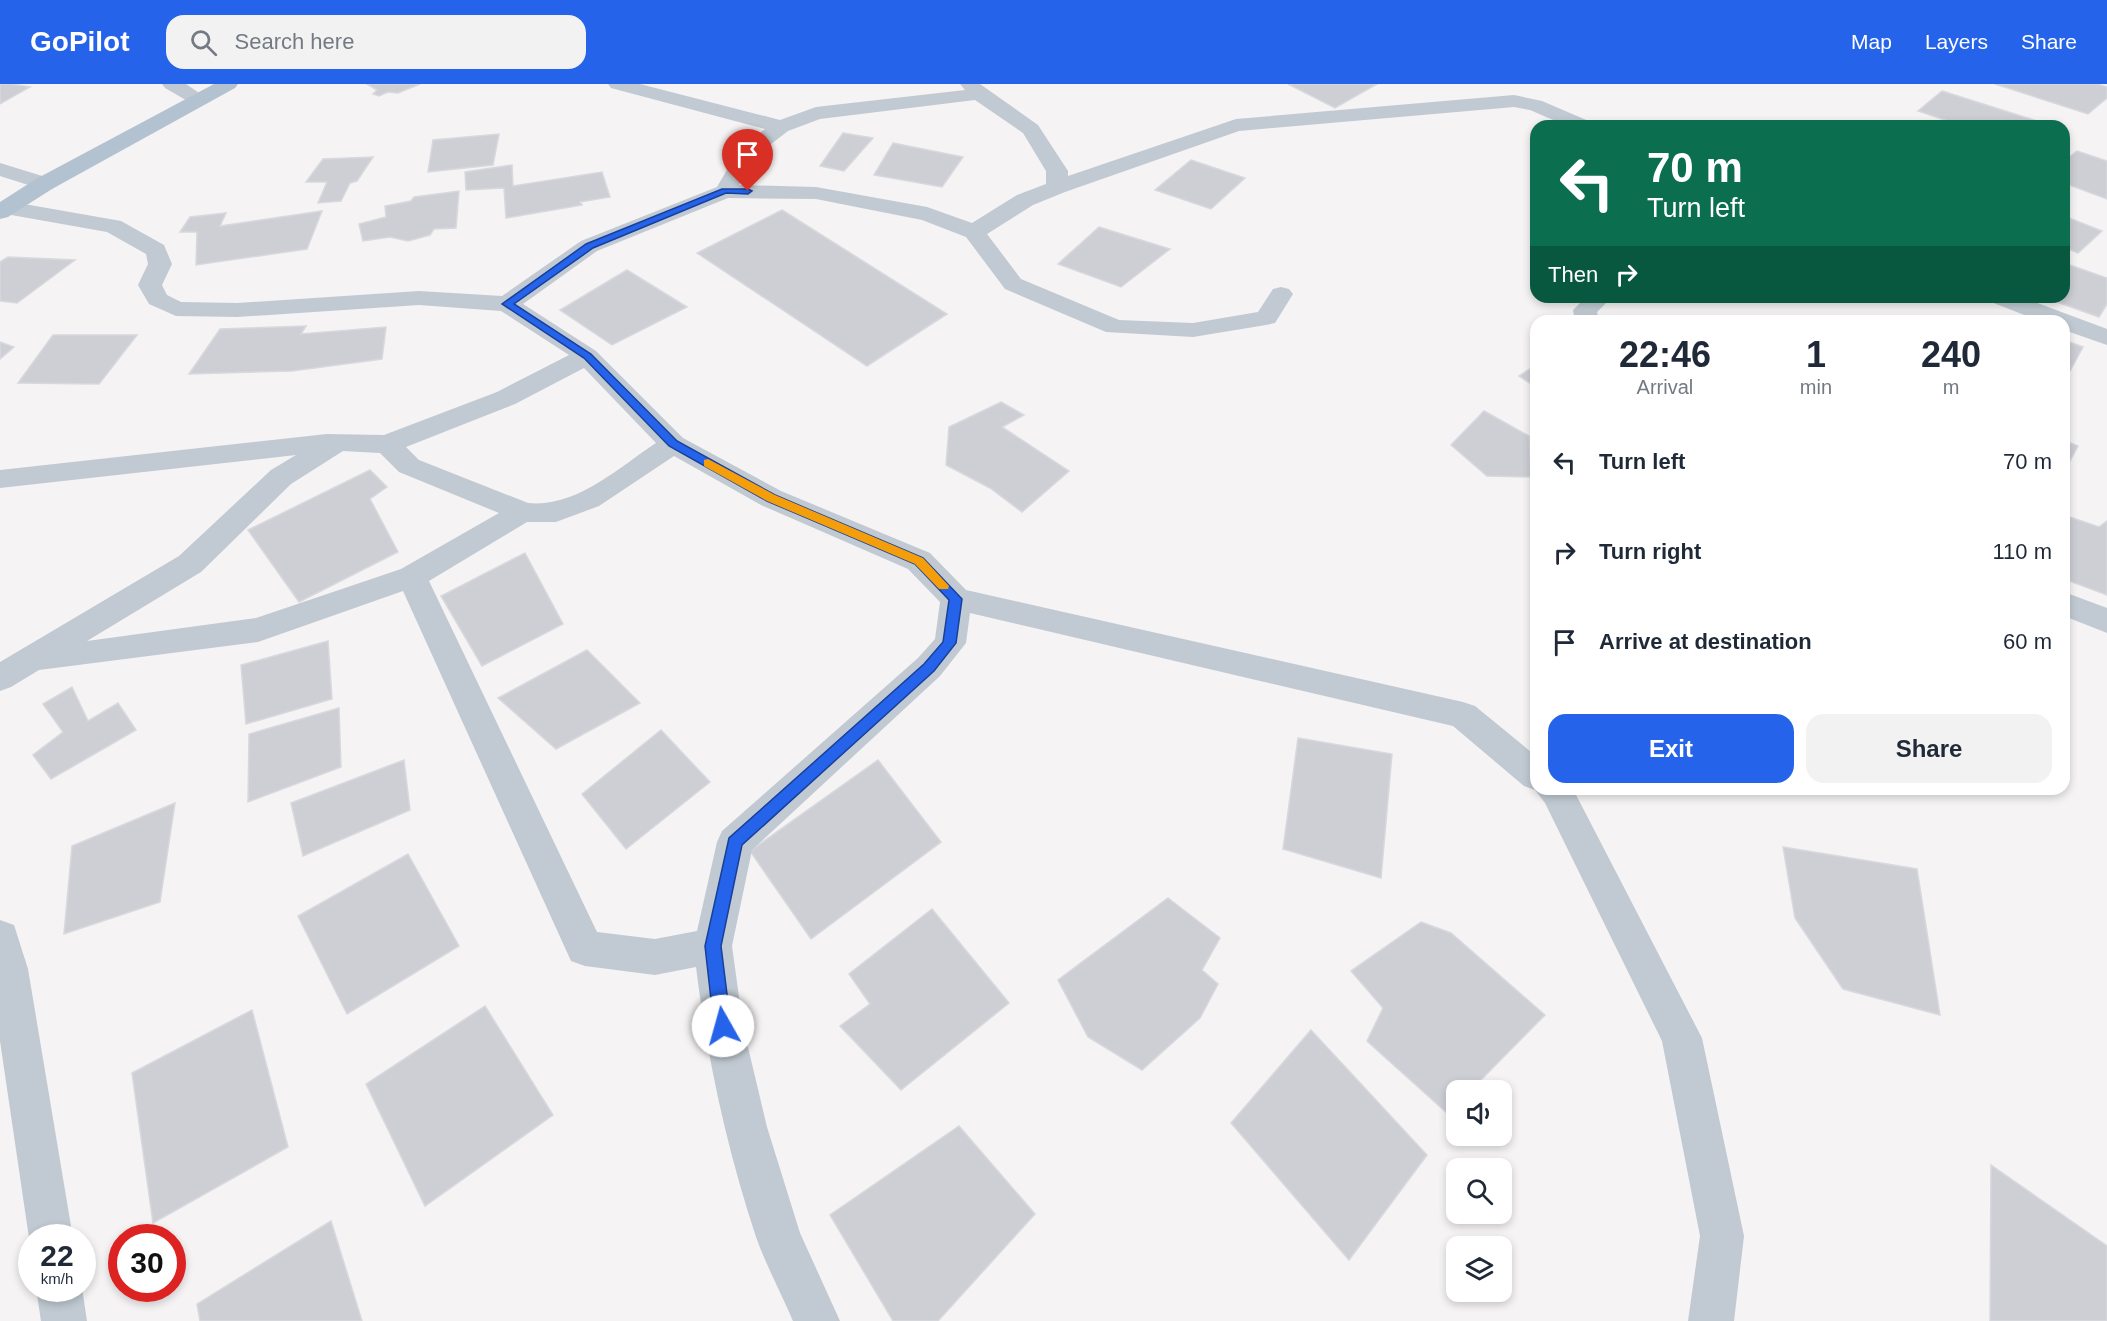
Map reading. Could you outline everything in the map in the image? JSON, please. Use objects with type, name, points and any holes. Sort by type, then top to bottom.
[{"type":"main road","points":[[4,210],[44,184],[228,84]]},
{"type":"street","points":[[172,84],[198,99]]},
{"type":"street","points":[[618,84],[781,127]]},
{"type":"street","points":[[725,191],[746,153],[781,127],[816,113],[974,89],[1031,129],[1057,171],[1057,187]]},
{"type":"street","points":[[974,232],[1025,200],[1236,125],[1514,101],[1535,105],[1570,120]]},
{"type":"street","points":[[0,169],[44,184]]},
{"type":"street","points":[[507,304],[589,246],[725,191],[816,193],[927,214],[974,232],[1012,284],[1115,327],[1193,330],[1266,318],[1281,294]]},
{"type":"street","points":[[4,210],[113,226],[156,250],[160,264],[150,285],[157,299],[176,309],[237,310],[419,298],[507,304],[587,356],[673,444],[771,498],[919,561],[956,599],[1463,716],[1530,771]]},
{"type":"street","points":[[1586,315],[1585,310],[1593,303]]},
{"type":"street","points":[[2015,303],[2047,315]]},
{"type":"street","points":[[2070,324],[2107,338]]},
{"type":"street","points":[[0,478],[338,442],[387,444],[506,398],[587,356]]},
{"type":"street","points":[[0,678],[190,564],[281,477],[338,442]]},
{"type":"street","points":[[387,444],[409,466],[523,512],[543,514],[562,511],[586,500],[673,444]]},
{"type":"street","points":[[32,660],[258,630],[412,577],[523,512]]},
{"type":"street","points":[[412,577],[585,948],[655,957],[713,946]]},
{"type":"street","points":[[817,1321],[780,1238],[746,1127],[723,1026],[713,946],[735,842],[929,667],[950,643],[956,599]]},
{"type":"street","points":[[2070,606],[2107,621]]},
{"type":"street","points":[[1558,795],[1682,1038],[1722,1236],[1711,1321]]},
{"type":"street","points":[[0,937],[9,969],[49,1224]]},
{"type":"street","points":[[61,1302],[64,1321]]},
{"type":"building","points":[[0,84],[11,84],[30,87],[0,104]]},
{"type":"building","points":[[367,84],[420,84],[398,93],[388,92],[379,96],[373,94],[377,90]]},
{"type":"building","points":[[1288,84],[1377,84],[1335,108]]},
{"type":"building","points":[[1995,84],[2097,84],[2107,87],[2107,98],[2088,114]]},
{"type":"building","points":[[1942,91],[2034,120],[1945,120],[1918,111]]},
{"type":"building","points":[[843,133],[873,138],[844,171],[820,166]]},
{"type":"building","points":[[499,134],[493,165],[428,172],[433,140]]},
{"type":"building","points":[[893,143],[963,157],[942,187],[874,175]]},
{"type":"building","points":[[2077,151],[2107,161],[2107,199],[2070,185],[2070,156]]},
{"type":"building","points":[[373,157],[357,181],[350,183],[341,201],[318,203],[327,182],[306,182],[323,159]]},
{"type":"building","points":[[1191,160],[1245,178],[1211,209],[1155,190]]},
{"type":"building","points":[[512,165],[513,186],[602,172],[610,197],[580,202],[582,205],[506,218],[504,188],[466,190],[465,172]]},
{"type":"building","points":[[459,191],[456,228],[434,229],[430,235],[408,241],[390,237],[363,241],[359,224],[386,217],[385,206],[411,201],[414,197]]},
{"type":"building","points":[[782,210],[947,314],[867,366],[697,253]]},
{"type":"building","points":[[322,211],[307,249],[196,265],[197,232],[180,232],[190,217],[226,213],[220,226]]},
{"type":"building","points":[[2070,218],[2102,231],[2078,253],[2070,250]]},
{"type":"building","points":[[1099,227],[1170,249],[1121,287],[1058,264]]},
{"type":"building","points":[[8,257],[75,260],[17,303],[0,301],[0,262]]},
{"type":"building","points":[[2070,265],[2107,278],[2107,304],[2099,317],[2060,303],[2070,303]]},
{"type":"building","points":[[627,270],[687,307],[612,345],[560,310]]},
{"type":"building","points":[[306,326],[301,334],[386,327],[382,359],[292,371],[189,374],[220,329]]},
{"type":"building","points":[[53,335],[137,335],[99,384],[18,383]]},
{"type":"building","points":[[0,342],[14,347],[0,359]]},
{"type":"building","points":[[2070,342],[2083,347],[2070,371]]},
{"type":"building","points":[[1530,369],[1530,383],[1519,376]]},
{"type":"building","points":[[1001,402],[1024,415],[1002,427],[1069,471],[1022,512],[990,488],[946,465],[949,427]]},
{"type":"building","points":[[1484,411],[1529,436],[1530,477],[1487,476],[1451,445]]},
{"type":"building","points":[[2070,443],[2078,446],[2070,461]]},
{"type":"building","points":[[370,470],[387,487],[370,499],[398,552],[299,602],[248,530]]},
{"type":"building","points":[[2070,517],[2099,527],[2107,521],[2107,595],[2070,581]]},
{"type":"building","points":[[525,553],[563,624],[482,666],[441,596]]},
{"type":"building","points":[[328,641],[332,699],[246,724],[241,665]]},
{"type":"building","points":[[587,650],[640,703],[556,749],[498,698]]},
{"type":"building","points":[[72,687],[88,721],[118,703],[136,730],[51,779],[33,755],[63,732],[43,704]]},
{"type":"building","points":[[339,708],[341,767],[248,802],[249,734]]},
{"type":"building","points":[[661,730],[710,782],[626,849],[582,794]]},
{"type":"building","points":[[1298,738],[1392,754],[1381,878],[1283,849]]},
{"type":"building","points":[[404,760],[410,810],[303,856],[291,803]]},
{"type":"building","points":[[878,760],[941,842],[811,939],[750,851]]},
{"type":"building","points":[[175,803],[160,902],[64,934],[72,846]]},
{"type":"building","points":[[1783,847],[1917,869],[1940,1015],[1843,989],[1795,918]]},
{"type":"building","points":[[408,854],[459,946],[347,1014],[298,916]]},
{"type":"building","points":[[1168,898],[1220,938],[1202,970],[1218,984],[1200,1018],[1142,1070],[1088,1037],[1058,980]]},
{"type":"building","points":[[932,909],[1009,1003],[901,1090],[840,1026],[870,1004],[849,974]]},
{"type":"building","points":[[1421,922],[1451,933],[1545,1015],[1481,1080],[1446,1080],[1446,1112],[1367,1041],[1383,1008],[1351,971]]},
{"type":"building","points":[[485,1006],[553,1115],[425,1206],[366,1084]]},
{"type":"building","points":[[252,1010],[288,1147],[153,1223],[132,1073]]},
{"type":"building","points":[[1311,1030],[1427,1155],[1349,1260],[1231,1123]]},
{"type":"building","points":[[959,1126],[1035,1214],[938,1321],[893,1321],[830,1215]]},
{"type":"building","points":[[1991,1165],[2107,1246],[2107,1321],[1990,1321]]},
{"type":"building","points":[[331,1221],[362,1321],[200,1321],[197,1304]]},
{"type":"slow traffic","points":[[708,463],[771,498],[919,561],[943,586]]},
{"type":"route","points":[[723,1026],[713,946],[735,842],[929,667],[950,643],[956,599],[919,561],[771,498],[673,444],[587,356],[507,304],[589,246],[725,191],[748,191]]}]
